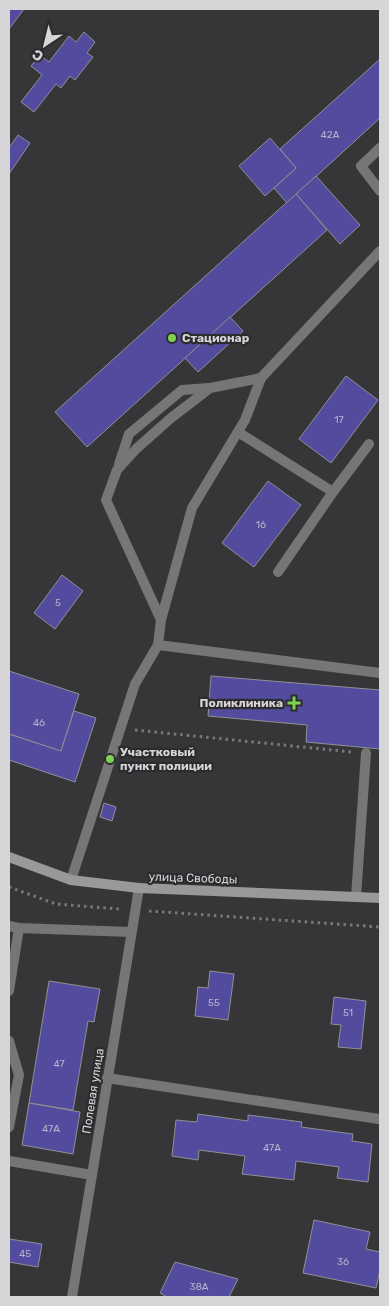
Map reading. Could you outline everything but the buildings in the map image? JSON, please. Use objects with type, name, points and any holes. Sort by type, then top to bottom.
[{"type":"main road","name":"улица Свободы","points":[[9,857],[71,880],[139,888],[380,898]]},
{"type":"street","points":[[380,148],[361,166],[380,191]]},
{"type":"street","points":[[71,880],[135,684],[158,645],[161,620],[192,508],[245,420],[261,378],[380,251]]},
{"type":"street","points":[[161,620],[106,500],[129,434],[182,390],[210,388],[261,378]]},
{"type":"street","points":[[117,470],[136,449],[164,424],[210,388]]},
{"type":"street","points":[[238,432],[333,492]]},
{"type":"street","points":[[278,572],[333,492],[370,444]]},
{"type":"street","points":[[158,645],[380,673]]},
{"type":"street","points":[[356,897],[366,753]]},
{"type":"street","name":"Полевая улица","points":[[72,1297],[139,888]]},
{"type":"street","points":[[9,991],[14,927],[131,932]]},
{"type":"street","points":[[9,1041],[19,1075],[9,1127]]},
{"type":"street","points":[[108,1078],[379,1119]]},
{"type":"street","points":[[9,1161],[92,1175]]},
{"type":"path","points":[[120,729],[366,753]]},
{"type":"path","points":[[9,887],[56,904],[380,927]]},
{"type":"place","name":"Стационар","points":[[172,338]]},
{"type":"place","name":"Поликлиника","points":[[294,703]]},
{"type":"place","name":"Участковый пункт полиции","points":[[110,759]]}]
